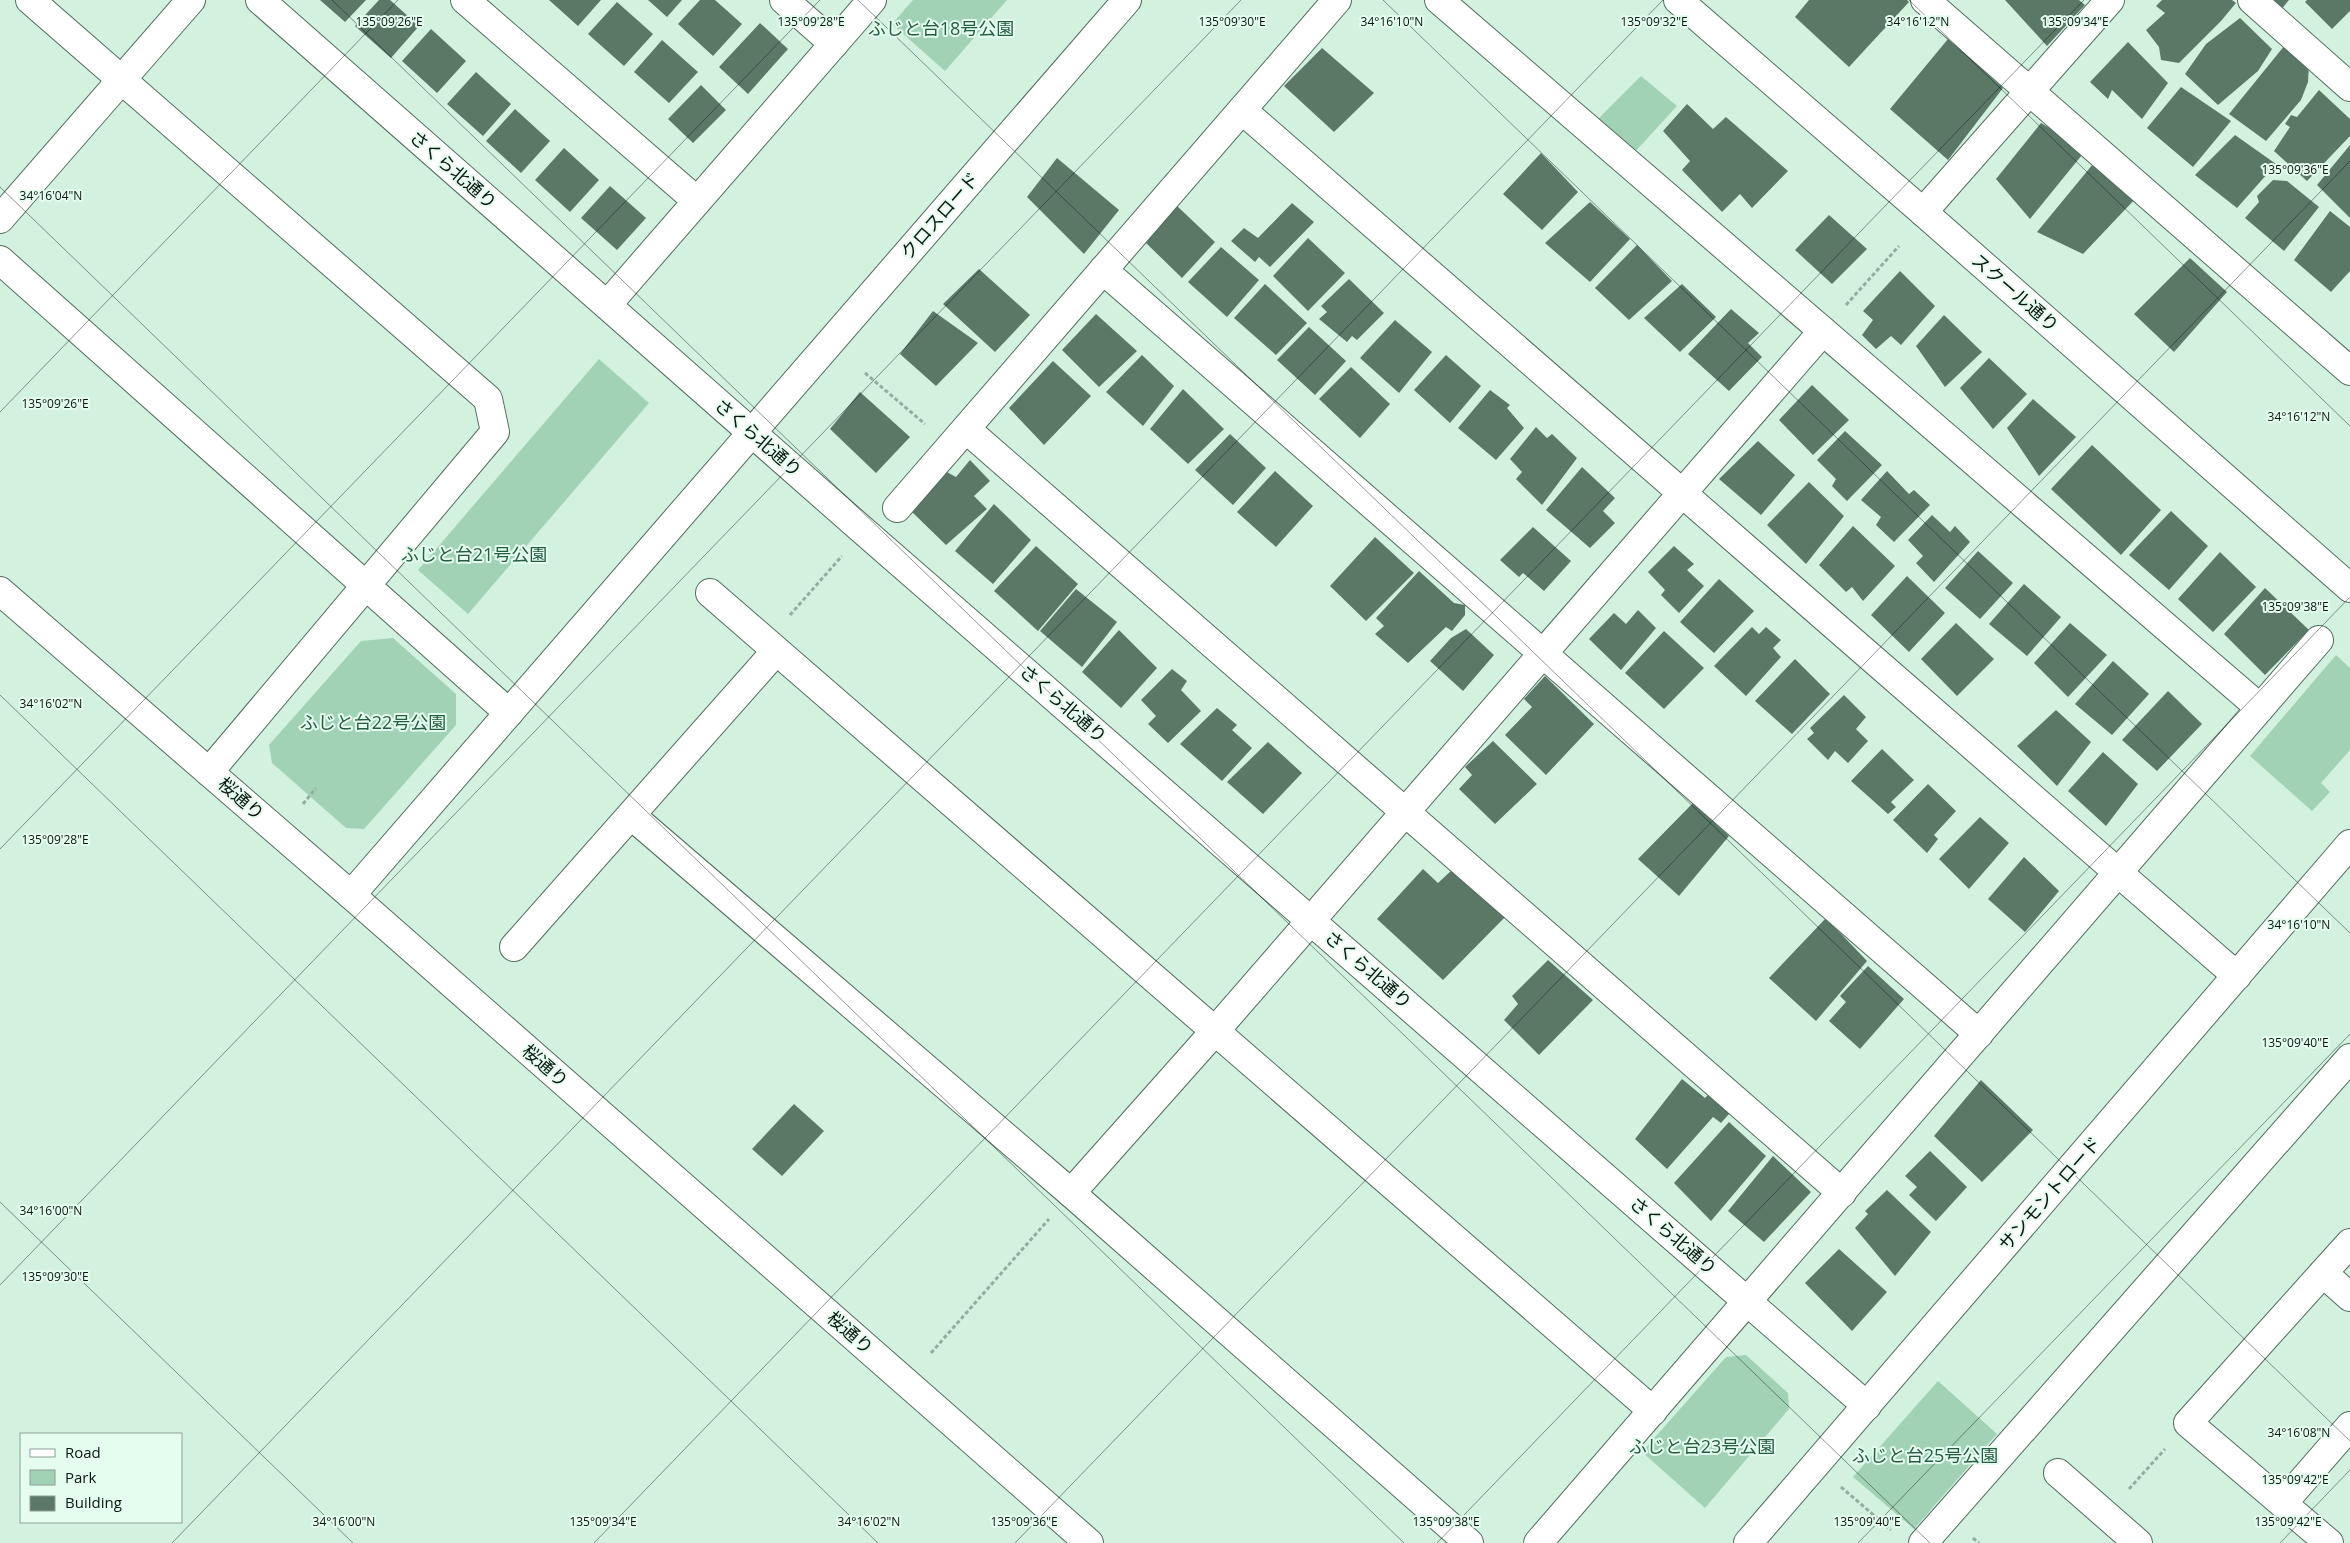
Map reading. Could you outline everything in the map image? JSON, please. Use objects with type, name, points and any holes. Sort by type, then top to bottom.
[{"type":"street","points":[[30,0],[488,399],[495,432],[209,772]]},
{"type":"street","points":[[0,219],[192,0]]},
{"type":"street","name":"さくら北通り","points":[[260,0],[1867,1406]]},
{"type":"street","points":[[465,0],[697,201]]},
{"type":"street","points":[[784,0],[834,44]]},
{"type":"street","points":[[607,305],[872,0]]},
{"type":"street","points":[[897,508],[1337,0]]},
{"type":"street","points":[[1439,0],[2260,708]]},
{"type":"street","name":"スクール通り","points":[[1678,0],[1923,212],[2350,588]]},
{"type":"street","points":[[1925,0],[2350,371]]},
{"type":"street","points":[[1923,212],[2110,0]]},
{"type":"street","points":[[2252,0],[2350,87]]},
{"type":"street","name":"クロスロード","points":[[351,895],[753,433],[1123,2]]},
{"type":"street","points":[[1242,110],[2237,976]]},
{"type":"street","points":[[0,260],[509,713]]},
{"type":"street","points":[[1103,270],[1979,1034]]},
{"type":"street","points":[[1071,1193],[1215,1031],[1823,332]]},
{"type":"street","points":[[958,437],[1405,812],[1842,1193]]},
{"type":"street","name":"桜通り","points":[[0,590],[351,895],[1089,1543]]},
{"type":"street","points":[[710,593],[1653,1411]]},
{"type":"street","points":[[1538,1543],[2320,640]]},
{"type":"street","points":[[514,947],[632,816],[771,647]]},
{"type":"street","points":[[632,816],[1071,1193],[1469,1543]]},
{"type":"street","name":"サンモントロード","points":[[1748,1543],[2350,844]]},
{"type":"street","points":[[1923,1543],[2350,1058]]},
{"type":"street","points":[[2329,1543],[2188,1423],[2350,1243]]},
{"type":"street","points":[[2323,1273],[2350,1297]]},
{"type":"street","points":[[2283,1503],[2350,1426]]},
{"type":"street","points":[[2058,1473],[2118,1532]]},
{"type":"path","points":[[1865,284],[1900,246]]},
{"type":"path","points":[[865,373],[958,437]]},
{"type":"path","points":[[771,647],[844,554]]},
{"type":"path","points":[[302,804],[316,788]]},
{"type":"path","points":[[931,1353],[1071,1193]]},
{"type":"path","points":[[2118,1532],[2188,1423]]},
{"type":"path","points":[[1836,1483],[1893,1531]]},
{"type":"green space","name":"ふじと台18号公園","points":[[913,0],[1007,0],[945,71],[892,24]]},
{"type":"green space","points":[[1641,76],[1677,106],[1632,155],[1596,121]]},
{"type":"green space","name":"ふじと台21号公園","points":[[599,359],[649,403],[468,614],[418,570]]},
{"type":"green space","name":"ふじと台22号公園","points":[[393,638],[456,694],[456,725],[364,829],[346,828],[272,763],[269,745],[361,641]]},
{"type":"green space","points":[[2336,655],[2350,668],[2350,750],[2321,783],[2330,792],[2312,811],[2250,756]]},
{"type":"green space","name":"ふじと台23号公園","points":[[1746,1355],[1788,1393],[1789,1409],[1705,1508],[1642,1452],[1726,1357]]},
{"type":"green space","name":"ふじと台25号公園","points":[[1938,1381],[1997,1434],[1914,1529],[1853,1477]]},
{"type":"building","points":[[320,0],[366,0],[345,22]]},
{"type":"building","points":[[379,0],[390,0],[419,26],[391,58],[355,26]]},
{"type":"building","points":[[549,0],[601,0],[578,26]]},
{"type":"building","points":[[648,0],[682,0],[667,17]]},
{"type":"building","points":[[700,0],[715,0],[742,24],[713,56],[678,24]]},
{"type":"building","points":[[1809,0],[1907,0],[1909,2],[1849,67],[1795,17]]},
{"type":"building","points":[[2005,0],[2079,0],[2085,5],[2047,46]]},
{"type":"building","points":[[2162,0],[2232,0],[2236,3],[2221,21],[2179,63],[2161,60],[2159,47],[2146,30],[2165,13],[2156,6]]},
{"type":"building","points":[[2269,0],[2289,0],[2280,11]]},
{"type":"building","points":[[2307,0],[2350,0],[2350,11],[2332,29],[2305,2]]},
{"type":"building","points":[[617,2],[653,34],[624,66],[588,34]]},
{"type":"building","points":[[2240,18],[2272,49],[2258,71],[2218,105],[2185,74],[2206,44]]},
{"type":"building","points":[[760,23],[788,49],[748,94],[719,67]]},
{"type":"building","points":[[431,29],[466,61],[437,93],[402,61]]},
{"type":"building","points":[[1948,39],[2003,88],[1948,160],[1890,109]]},
{"type":"building","points":[[662,40],[698,72],[669,103],[634,72]]},
{"type":"building","points":[[2128,42],[2168,83],[2142,119],[2112,90],[2108,99],[2090,82]]},
{"type":"building","points":[[2285,45],[2309,64],[2308,82],[2301,100],[2266,141],[2229,114]]},
{"type":"building","points":[[1322,48],[1374,93],[1334,132],[1284,86]]},
{"type":"building","points":[[476,72],[511,104],[483,136],[447,104]]},
{"type":"building","points":[[701,85],[726,110],[693,143],[668,119]]},
{"type":"building","points":[[2181,87],[2231,121],[2193,167],[2147,128]]},
{"type":"building","points":[[2319,90],[2350,119],[2350,136],[2307,181],[2274,151],[2290,127],[2285,124],[2291,115],[2297,117]]},
{"type":"building","points":[[1687,104],[1713,129],[1726,117],[1788,171],[1752,208],[1740,194],[1722,212],[1682,170],[1690,161],[1663,131]]},
{"type":"building","points":[[515,109],[550,141],[521,173],[486,141]]},
{"type":"building","points":[[2041,123],[2086,150],[2030,219],[1996,179]]},
{"type":"building","points":[[2235,135],[2276,164],[2237,208],[2195,175]]},
{"type":"building","points":[[2350,145],[2350,218],[2317,185]]},
{"type":"building","points":[[564,148],[599,180],[570,212],[535,180]]},
{"type":"building","points":[[1541,153],[1578,192],[1542,230],[1503,194]]},
{"type":"building","points":[[1057,158],[1119,210],[1084,254],[1027,197]]},
{"type":"building","points":[[2093,164],[2136,198],[2083,254],[2037,232]]},
{"type":"building","points":[[2273,180],[2287,181],[2319,207],[2284,251],[2245,218],[2259,202],[2257,196]]},
{"type":"building","points":[[610,186],[646,218],[617,250],[581,218]]},
{"type":"building","points":[[1590,202],[1630,239],[1590,282],[1545,243]]},
{"type":"building","points":[[1292,203],[1314,222],[1270,267],[1259,257],[1255,262],[1231,241],[1244,228],[1258,238]]},
{"type":"building","points":[[1176,205],[1215,242],[1182,278],[1144,241]]},
{"type":"building","points":[[2330,211],[2350,227],[2350,271],[2331,292],[2294,260]]},
{"type":"building","points":[[1829,215],[1867,249],[1832,284],[1795,250]]},
{"type":"building","points":[[1308,238],[1345,273],[1308,311],[1273,276]]},
{"type":"building","points":[[1637,245],[1672,281],[1629,320],[1595,288]]},
{"type":"building","points":[[1221,247],[1259,280],[1227,317],[1188,282]]},
{"type":"building","points":[[2190,258],[2227,292],[2174,352],[2134,314]]},
{"type":"building","points":[[979,269],[1030,315],[995,352],[943,304]]},
{"type":"building","points":[[1900,271],[1935,306],[1901,345],[1891,336],[1876,349],[1862,335],[1873,320],[1863,311]]},
{"type":"building","points":[[1349,279],[1384,313],[1357,340],[1352,336],[1347,342],[1319,319],[1327,312],[1321,306]]},
{"type":"building","points":[[1265,284],[1307,323],[1276,355],[1234,318]]},
{"type":"building","points":[[1682,284],[1716,317],[1680,352],[1644,318]]},
{"type":"building","points":[[1731,309],[1759,333],[1748,343],[1762,357],[1729,391],[1688,354]]},
{"type":"building","points":[[933,311],[978,343],[936,386],[900,354]]},
{"type":"building","points":[[1096,314],[1137,351],[1099,387],[1062,350]]},
{"type":"building","points":[[1944,315],[1982,352],[1945,387],[1916,346]]},
{"type":"building","points":[[1395,320],[1432,352],[1399,393],[1360,358]]},
{"type":"building","points":[[1309,327],[1346,361],[1315,395],[1277,360]]},
{"type":"building","points":[[1142,355],[1174,386],[1143,426],[1106,392]]},
{"type":"building","points":[[1446,355],[1481,386],[1450,423],[1414,390]]},
{"type":"building","points":[[1989,358],[2027,394],[1993,429],[1960,388]]},
{"type":"building","points":[[1053,361],[1091,396],[1044,445],[1009,408]]},
{"type":"building","points":[[1351,367],[1390,404],[1360,438],[1319,399]]},
{"type":"building","points":[[1812,385],[1849,420],[1813,455],[1779,420]]},
{"type":"building","points":[[1183,389],[1224,429],[1188,464],[1150,429]]},
{"type":"building","points":[[1490,390],[1510,405],[1507,408],[1524,428],[1496,460],[1458,428]]},
{"type":"building","points":[[860,392],[910,437],[876,473],[830,429]]},
{"type":"building","points":[[2033,399],[2076,437],[2039,476],[2007,428]]},
{"type":"building","points":[[1536,427],[1547,438],[1552,434],[1577,458],[1542,505],[1516,479],[1522,472],[1510,459]]},
{"type":"building","points":[[1845,431],[1882,465],[1847,501],[1832,486],[1836,479],[1817,460]]},
{"type":"building","points":[[1230,434],[1266,468],[1233,505],[1195,470]]},
{"type":"building","points":[[1758,441],[1795,475],[1761,515],[1719,479]]},
{"type":"building","points":[[2092,445],[2161,510],[2121,555],[2051,489]]},
{"type":"building","points":[[970,460],[990,481],[974,496],[987,509],[946,545],[910,510],[945,471],[956,477]]},
{"type":"building","points":[[1582,467],[1615,498],[1603,511],[1615,523],[1590,548],[1546,510]]},
{"type":"building","points":[[1275,471],[1313,506],[1276,547],[1237,512]]},
{"type":"building","points":[[1887,471],[1909,494],[1914,490],[1930,505],[1894,542],[1876,525],[1881,517],[1861,500]]},
{"type":"building","points":[[1809,482],[1844,516],[1806,564],[1767,525]]},
{"type":"building","points":[[994,504],[1031,540],[993,584],[955,551]]},
{"type":"building","points":[[2171,511],[2208,546],[2169,590],[2129,555]]},
{"type":"building","points":[[1932,515],[1950,532],[1955,526],[1970,542],[1934,582],[1916,563],[1923,556],[1908,540]]},
{"type":"building","points":[[1853,526],[1895,566],[1863,601],[1852,587],[1846,592],[1819,565]]},
{"type":"building","points":[[1533,527],[1571,561],[1544,591],[1523,573],[1519,577],[1500,560]]},
{"type":"building","points":[[1375,537],[1414,573],[1366,621],[1330,586]]},
{"type":"building","points":[[1036,546],[1078,584],[1038,631],[994,591]]},
{"type":"building","points":[[1674,546],[1694,564],[1687,570],[1704,586],[1679,613],[1661,595],[1665,590],[1648,572]]},
{"type":"building","points":[[1978,551],[2013,583],[1980,619],[1945,588]]},
{"type":"building","points":[[2220,552],[2256,587],[2213,632],[2178,599]]},
{"type":"building","points":[[1419,571],[1454,603],[1465,605],[1465,615],[1452,631],[1446,627],[1408,663],[1375,634],[1384,626],[1376,618]]},
{"type":"building","points":[[1907,576],[1945,613],[1909,652],[1871,615]]},
{"type":"building","points":[[1719,579],[1754,611],[1714,653],[1680,622]]},
{"type":"building","points":[[2024,584],[2061,617],[2027,656],[1989,624]]},
{"type":"building","points":[[2265,588],[2309,630],[2265,675],[2224,634]]},
{"type":"building","points":[[1076,589],[1117,622],[1082,667],[1040,631]]},
{"type":"building","points":[[1638,610],[1656,628],[1621,670],[1589,639],[1614,613],[1626,624]]},
{"type":"building","points":[[1956,623],[1994,659],[1957,696],[1921,659]]},
{"type":"building","points":[[2070,623],[2107,655],[2068,697],[2034,663]]},
{"type":"building","points":[[1752,627],[1759,634],[1766,627],[1781,640],[1773,648],[1781,657],[1746,696],[1714,666]]},
{"type":"building","points":[[1466,629],[1494,655],[1463,691],[1430,661],[1451,638]]},
{"type":"building","points":[[1119,630],[1157,668],[1121,708],[1082,672]]},
{"type":"building","points":[[1664,631],[1704,668],[1664,709],[1625,673]]},
{"type":"building","points":[[1795,659],[1830,694],[1792,734],[1755,701]]},
{"type":"building","points":[[2113,661],[2149,694],[2112,735],[2075,704]]},
{"type":"building","points":[[1172,669],[1187,681],[1181,690],[1201,711],[1168,743],[1148,724],[1156,716],[1141,700]]},
{"type":"building","points":[[1545,676],[1594,724],[1546,775],[1505,735],[1532,707],[1524,699]]},
{"type":"building","points":[[2168,691],[2202,724],[2157,771],[2122,740]]},
{"type":"building","points":[[1844,695],[1866,717],[1856,729],[1868,741],[1848,763],[1835,751],[1828,760],[1807,739],[1814,733],[1810,728]]},
{"type":"building","points":[[1217,708],[1237,725],[1232,730],[1252,748],[1222,781],[1180,744]]},
{"type":"building","points":[[2056,710],[2091,742],[2057,786],[2017,746]]},
{"type":"building","points":[[1493,741],[1537,784],[1495,824],[1459,789],[1472,775],[1465,767]]},
{"type":"building","points":[[1268,742],[1302,773],[1263,814],[1227,782]]},
{"type":"building","points":[[1882,749],[1914,780],[1891,802],[1896,807],[1888,814],[1851,781]]},
{"type":"building","points":[[2103,752],[2138,784],[2106,826],[2068,791]]},
{"type":"building","points":[[1928,784],[1956,811],[1934,835],[1938,839],[1927,853],[1893,820]]},
{"type":"building","points":[[1693,803],[1729,836],[1679,896],[1638,859]]},
{"type":"building","points":[[1980,817],[2009,843],[1969,889],[1939,859]]},
{"type":"building","points":[[2024,857],[2059,891],[2025,932],[1988,899]]},
{"type":"building","points":[[1423,869],[1438,883],[1453,869],[1508,914],[1443,980],[1377,919]]},
{"type":"building","points":[[1826,918],[1867,961],[1816,1021],[1769,978]]},
{"type":"building","points":[[1548,960],[1593,1000],[1539,1055],[1504,1020],[1518,1004],[1512,996]]},
{"type":"building","points":[[1868,966],[1904,999],[1860,1049],[1829,1021],[1846,1002],[1840,996]]},
{"type":"building","points":[[1682,1079],[1705,1098],[1719,1083],[1736,1106],[1721,1123],[1713,1117],[1667,1169],[1635,1139]]},
{"type":"building","points":[[1981,1080],[2033,1130],[1982,1182],[1934,1136]]},
{"type":"building","points":[[794,1104],[824,1131],[782,1176],[752,1149]]},
{"type":"building","points":[[1729,1122],[1766,1156],[1711,1221],[1674,1183]]},
{"type":"building","points":[[1930,1151],[1967,1187],[1936,1221],[1909,1195],[1917,1187],[1905,1176]]},
{"type":"building","points":[[1773,1156],[1811,1192],[1764,1242],[1728,1211]]},
{"type":"building","points":[[1887,1190],[1931,1232],[1895,1276],[1855,1228],[1868,1214],[1865,1211]]},
{"type":"building","points":[[1839,1249],[1887,1292],[1852,1331],[1805,1283]]}]
